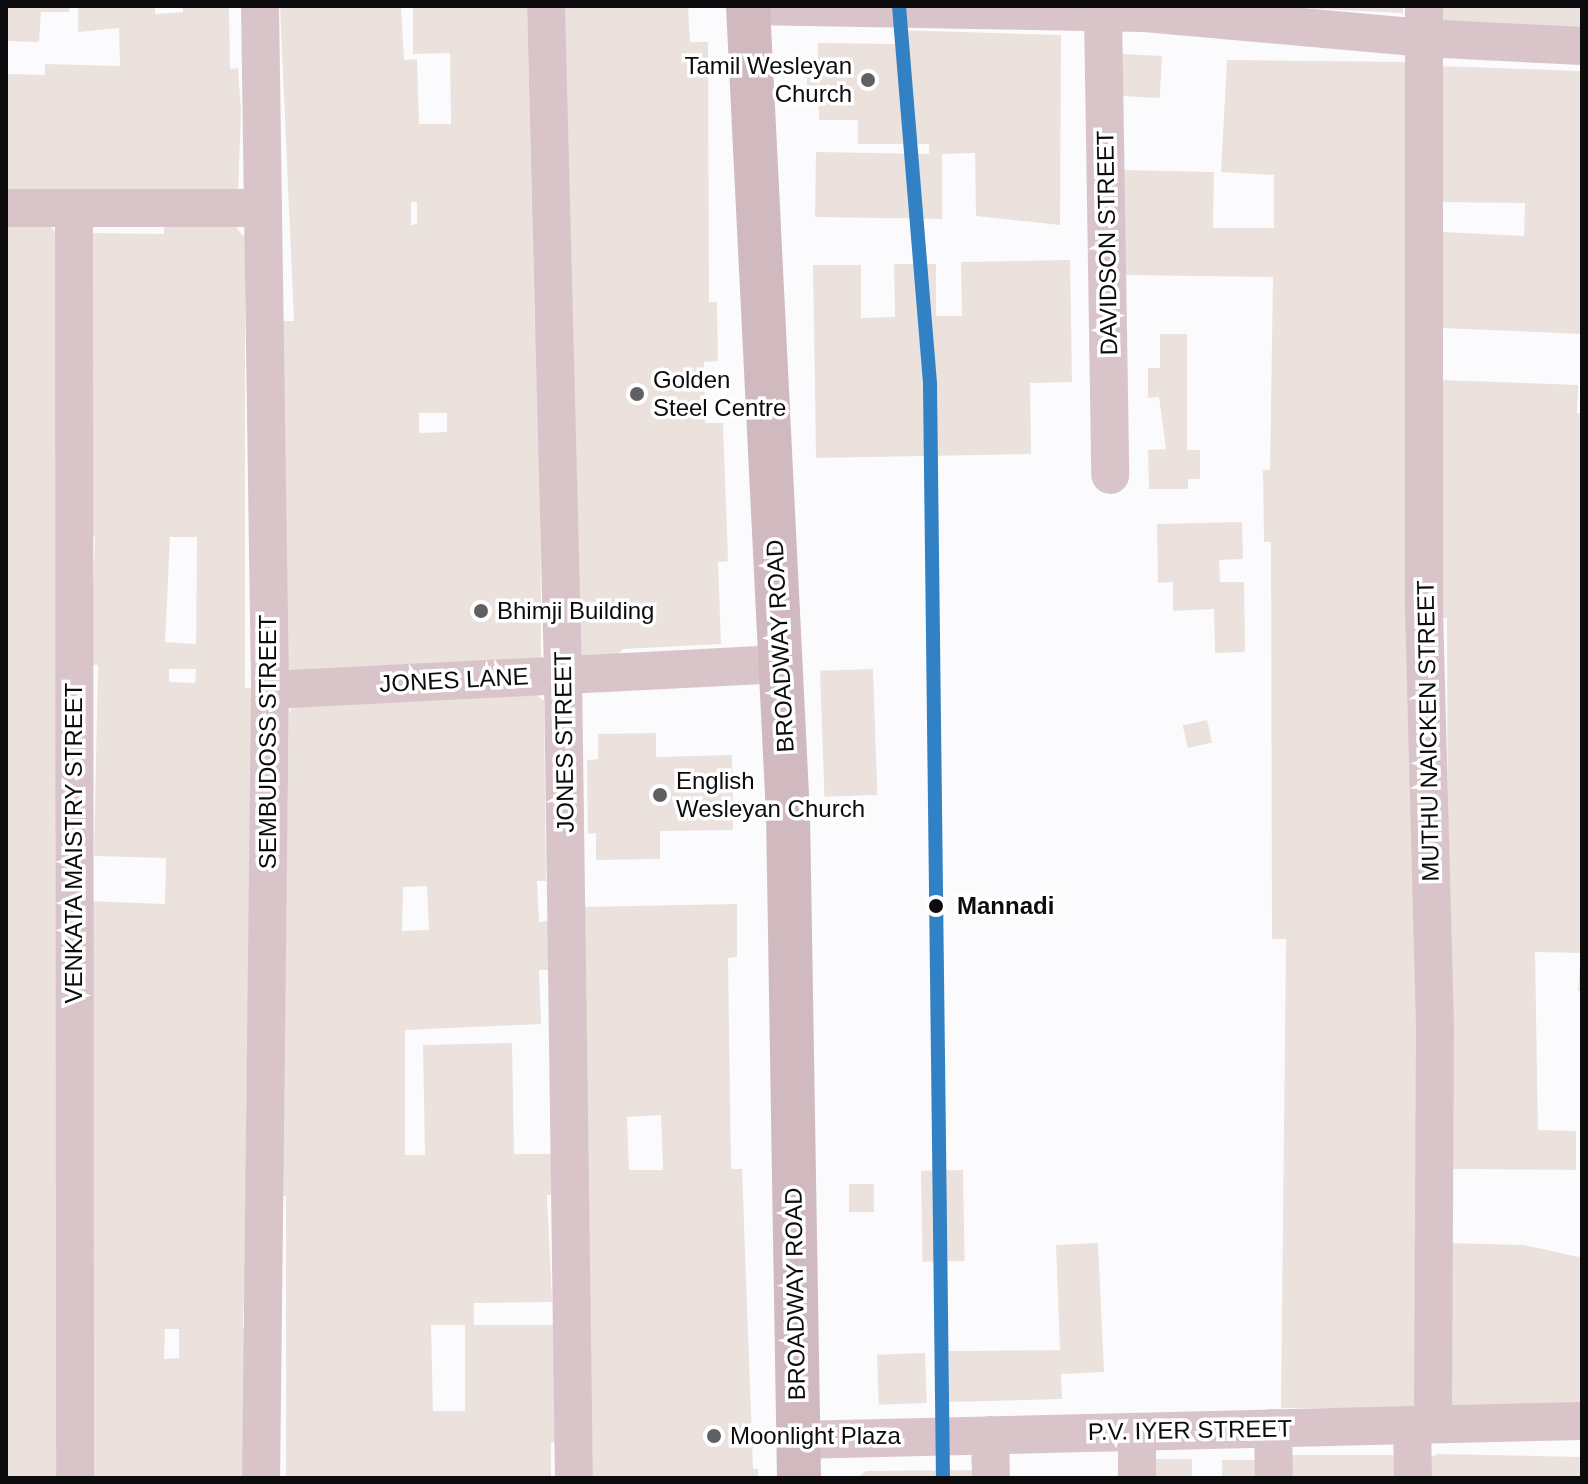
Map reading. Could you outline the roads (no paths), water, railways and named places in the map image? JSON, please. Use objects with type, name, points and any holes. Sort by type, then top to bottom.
[{"type":"main road","name":"BROADWAY ROAD","points":[[748,6],[781,664],[798,1459]]},
{"type":"street","name":"SEMBUDOSS STREET","points":[[260,6],[270,690],[261,1478]]},
{"type":"street","name":"JONES STREET","points":[[546,6],[563,675],[574,1478]]},
{"type":"street","points":[[748,6],[1038,9],[1423,22],[1582,46]]},
{"type":"street","name":"DAVIDSON STREET","points":[[1103,12],[1110,475]]},
{"type":"street","name":"MUTHU NAICKEN STREET","points":[[1413,1478],[1422,1425],[1435,1026],[1424,608],[1423,22]]},
{"type":"street","points":[[6,208],[263,208]]},
{"type":"street","name":"VENKATA MAISTRY STREET","points":[[74,208],[75,1478]]},
{"type":"street","name":"JONES LANE","points":[[270,690],[781,664]]},
{"type":"street","name":"P.V. IYER STREET","points":[[798,1459],[990,1435],[1582,1421]]},
{"type":"street","points":[[1273,1428],[1274,1478]]},
{"type":"street","points":[[1137,1432],[1137,1478]]},
{"type":"street","points":[[990,1435],[991,1478]]},
{"type":"place","name":"Tamil Wesleyan Church","points":[[868,80]]},
{"type":"place","name":"Golden Steel Centre","points":[[637,394]]},
{"type":"place","name":"Bhimji Building","points":[[481,611]]},
{"type":"place","name":"English Wesleyan Church","points":[[660,795]]},
{"type":"place","name":"Mannadi","points":[[936,906]]},
{"type":"place","name":"Moonlight Plaza","points":[[714,1436]]}]
